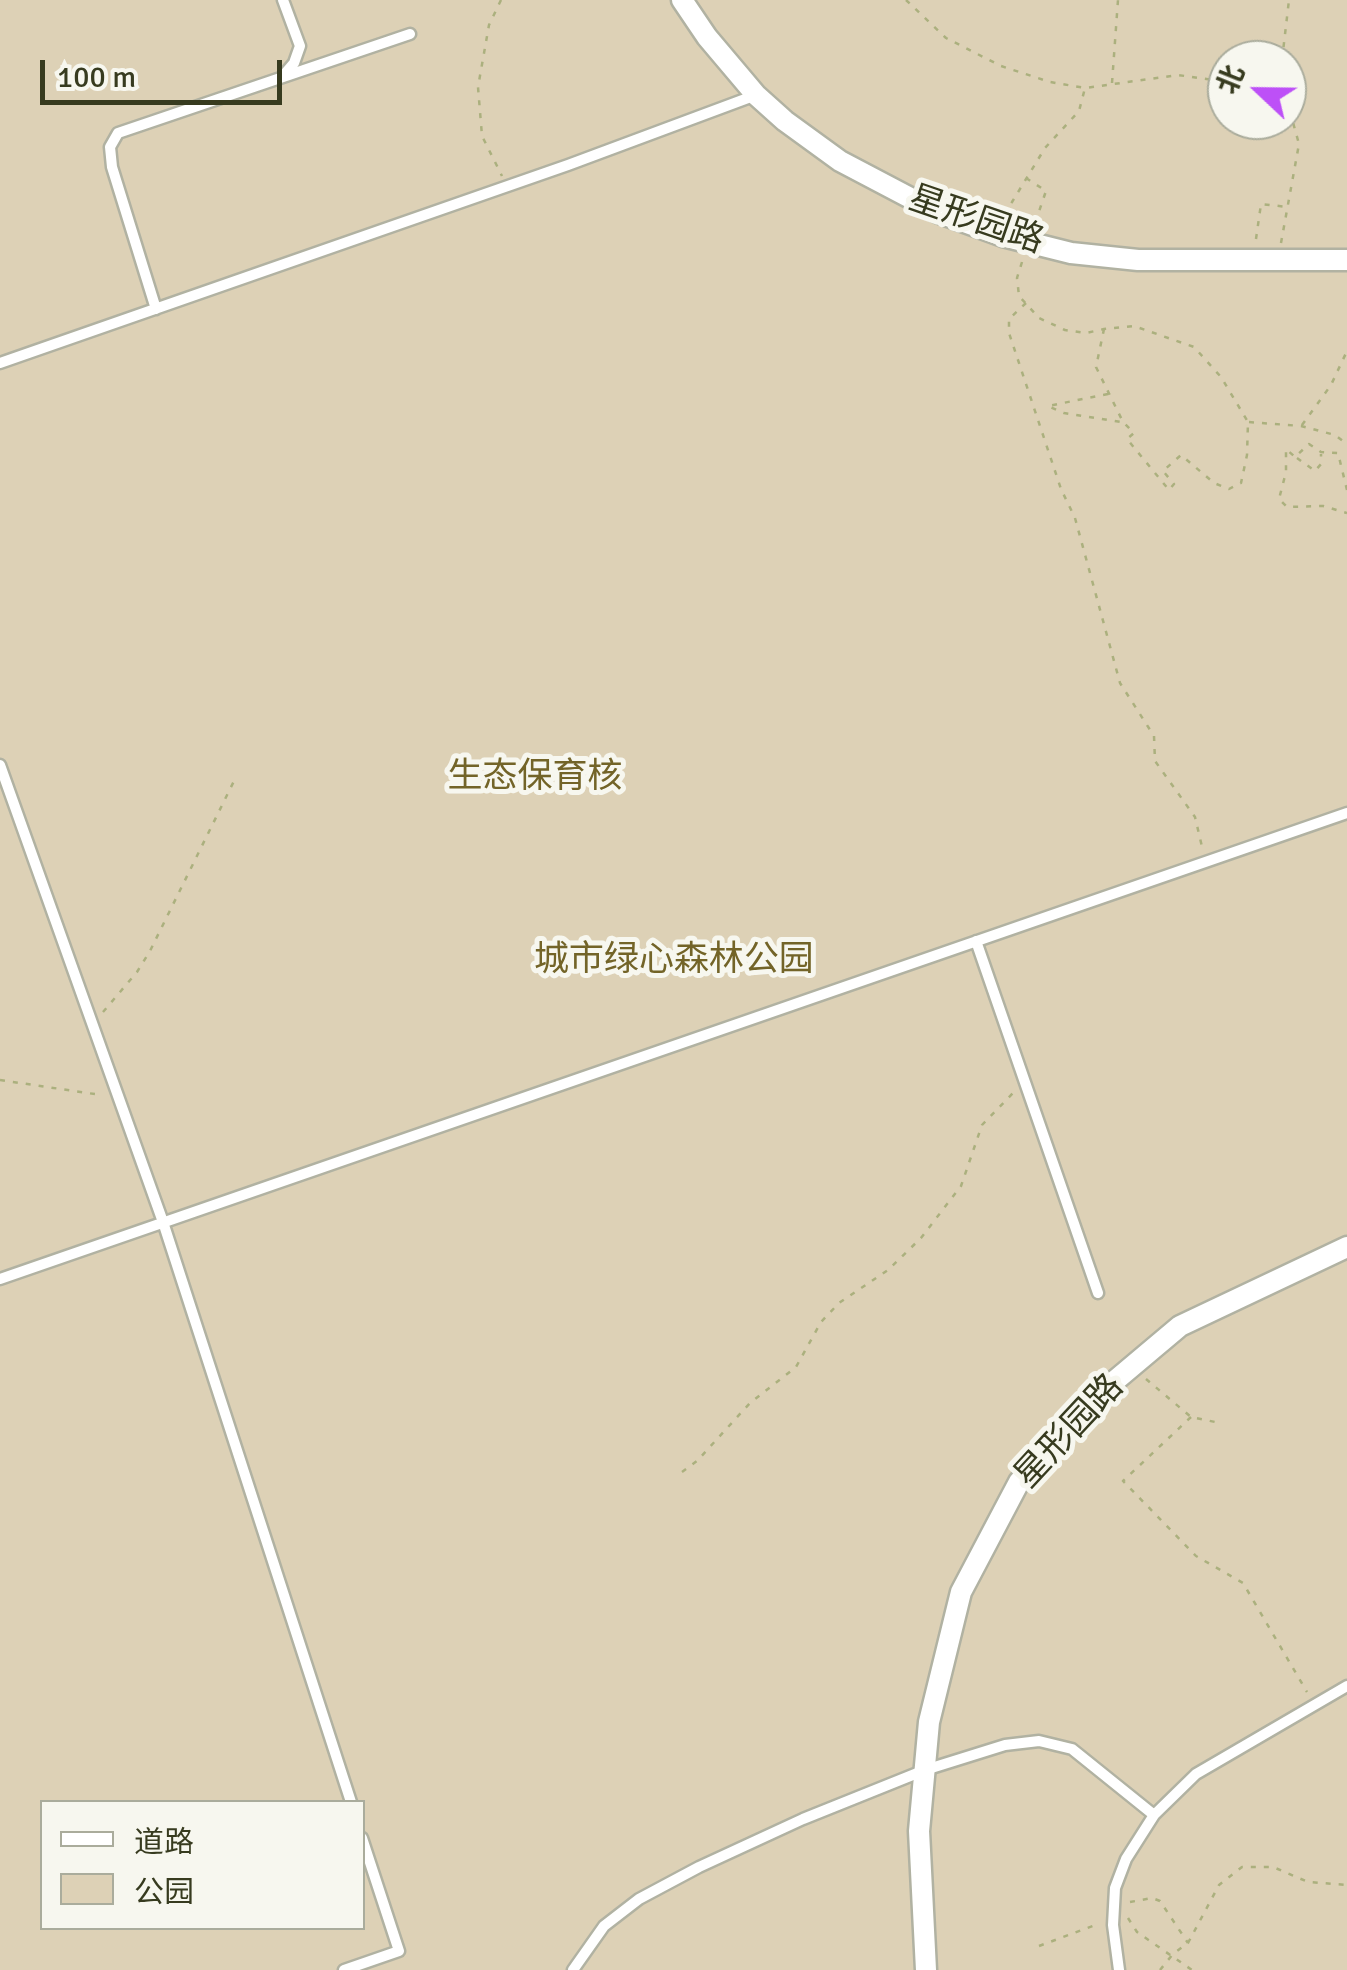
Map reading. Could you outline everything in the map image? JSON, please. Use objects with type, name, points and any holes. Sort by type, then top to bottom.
[{"type":"street","name":"星形园路","points":[[682,0],[707,37],[756,95],[840,161],[936,212],[1003,236],[1071,253],[1138,260],[1347,260]]},
{"type":"street","name":"星形园路","points":[[926,1970],[918,1831],[929,1722],[961,1592],[1019,1482],[1098,1395],[1180,1326],[1347,1247]]},
{"type":"lane","points":[[282,77],[294,63],[300,46],[284,0]]},
{"type":"lane","points":[[156,308],[112,167],[110,147],[118,133],[410,34]]},
{"type":"lane","points":[[0,363],[756,95]]},
{"type":"lane","points":[[0,765],[162,1222],[350,1800]]},
{"type":"lane","points":[[0,1279],[1347,813]]},
{"type":"lane","points":[[976,941],[1098,1293]]},
{"type":"lane","points":[[1119,1970],[1114,1901],[1126,1859],[1154,1815],[1196,1774],[1347,1686]]},
{"type":"lane","points":[[573,1970],[604,1926],[639,1899],[699,1867],[803,1819],[925,1770],[1004,1744],[1039,1741],[1072,1749],[1154,1815]]},
{"type":"lane","points":[[344,1970],[399,1952],[365,1847]]},
{"type":"path","points":[[502,0],[489,25],[478,87],[482,136],[507,186]]},
{"type":"path","points":[[906,0],[946,38],[1002,66],[1050,82],[1085,88],[1178,75],[1207,79]]},
{"type":"path","points":[[1112,84],[1118,0]]},
{"type":"path","points":[[1285,40],[1290,0]]},
{"type":"path","points":[[1003,236],[1012,202],[1044,148],[1080,110],[1085,88]]},
{"type":"path","points":[[1278,258],[1298,140]]},
{"type":"path","points":[[1026,178],[1046,191],[1016,278],[1019,296],[1039,318],[1065,330],[1086,333],[1104,329],[1134,326],[1194,347],[1221,378],[1248,422],[1241,483],[1229,489],[1214,484],[1181,455],[1164,471],[1174,484],[1168,490],[1128,439],[1134,433],[1123,422],[1096,367],[1104,329]]},
{"type":"path","points":[[1254,260],[1261,204],[1289,207]]},
{"type":"path","points":[[1026,303],[1010,319],[1008,333],[1075,518],[1120,683],[1154,736],[1155,761],[1195,817],[1206,862]]},
{"type":"path","points":[[1302,426],[1331,386],[1347,351]]},
{"type":"path","points":[[1109,394],[1048,406],[1064,413],[1123,422]]},
{"type":"path","points":[[1248,422],[1302,426],[1335,435],[1347,444]]},
{"type":"path","points":[[1295,457],[1309,444],[1320,452],[1338,453],[1347,490]]},
{"type":"path","points":[[1320,452],[1320,464],[1315,471],[1286,449],[1280,499],[1287,508],[1323,506],[1347,513]]},
{"type":"path","points":[[92,1025],[150,951],[234,781]]},
{"type":"path","points":[[0,1080],[118,1096]]},
{"type":"path","points":[[682,1472],[697,1461],[750,1402],[796,1367],[821,1322],[839,1303],[888,1270],[922,1238],[961,1186],[982,1125],[1025,1082]]},
{"type":"path","points":[[1132,1366],[1191,1416],[1220,1423]]},
{"type":"path","points":[[1191,1416],[1123,1481],[1196,1556],[1243,1583],[1315,1705]]},
{"type":"path","points":[[1160,1970],[1188,1943],[1219,1885],[1242,1867],[1272,1867],[1308,1882],[1347,1885]]},
{"type":"path","points":[[1114,1901],[1160,1901],[1188,1943]]},
{"type":"path","points":[[1114,1901],[1137,1932],[1192,1970]]},
{"type":"path","points":[[1039,1946],[1097,1924],[1113,1925]]},
{"type":"green space","name":"城市绿心森林公园","points":[[0,0],[1347,0],[1347,1970],[0,1970]]},
{"type":"park label","name":"生态保育核","points":[[535,778]]}]
